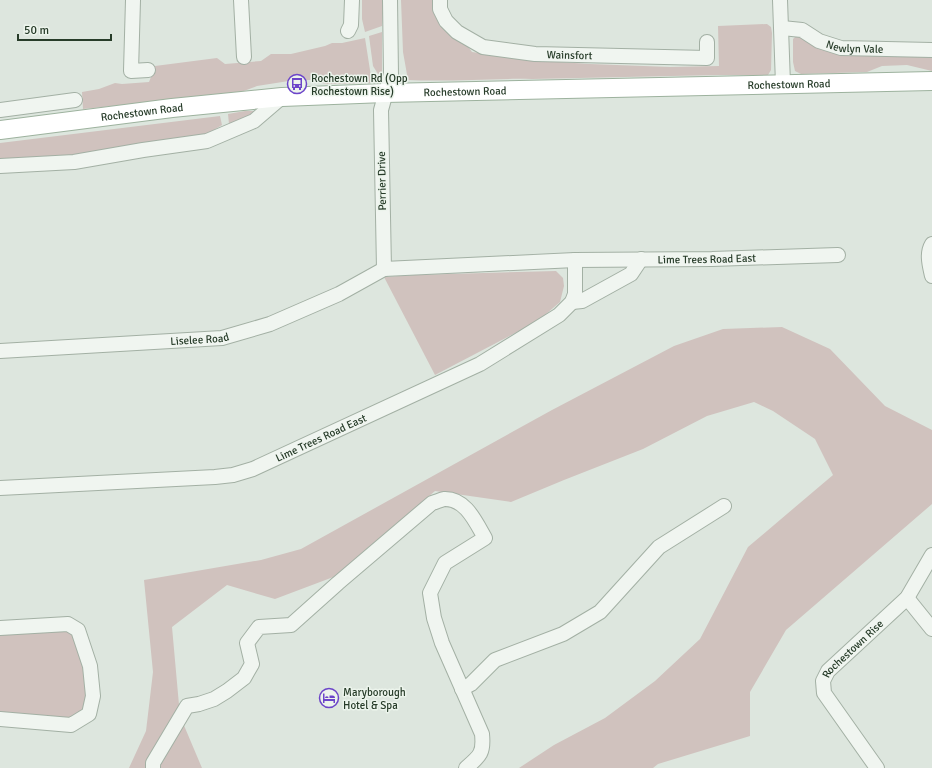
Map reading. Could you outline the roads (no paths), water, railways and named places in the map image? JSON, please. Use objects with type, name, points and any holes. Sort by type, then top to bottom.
[{"type":"main road","name":"Rochestown Road","points":[[0,130],[172,108],[282,97],[385,93],[932,81]]},
{"type":"street","points":[[133,0],[131,71],[148,70]]},
{"type":"street","points":[[241,0],[244,57]]},
{"type":"street","points":[[348,32],[351,25],[352,0]]},
{"type":"street","name":"Perrier Drive","points":[[384,269],[381,110],[391,74],[390,0]]},
{"type":"street","name":"Wainsfort","points":[[440,0],[440,9],[446,21],[457,32],[483,47],[535,54],[707,58],[707,42]]},
{"type":"street","points":[[780,0],[783,84]]},
{"type":"street","name":"Newlyn Vale","points":[[782,28],[802,30],[820,41],[840,48],[932,50]]},
{"type":"street","points":[[0,166],[74,162],[207,141],[254,121],[282,97]]},
{"type":"street","points":[[0,110],[75,100]]},
{"type":"street","points":[[932,244],[930,246],[929,258],[932,276]]},
{"type":"street","name":"Lime Trees Road East","points":[[384,269],[575,260],[712,259],[838,255]]},
{"type":"street","points":[[575,260],[575,294],[572,302],[582,301],[630,274],[641,259]]},
{"type":"street","name":"Liselee Road","points":[[0,351],[222,338],[270,324],[339,294],[384,269]]},
{"type":"street","name":"Lime Trees Road East","points":[[0,488],[215,477],[253,469],[480,364],[559,315],[572,302]]},
{"type":"street","points":[[153,768],[153,763],[186,706],[214,700],[244,678],[252,664],[247,643],[259,627],[291,625],[432,503],[443,499],[455,500],[465,508],[485,538],[445,563],[430,593],[434,618],[442,643],[482,734],[483,746],[478,757],[466,768]]},
{"type":"street","points":[[462,689],[470,684],[495,660],[563,634],[600,612],[659,547],[724,506]]},
{"type":"street","name":"Rochestown Rise","points":[[877,768],[824,693],[823,681],[828,671],[907,598],[932,555]]},
{"type":"street","points":[[907,598],[932,629]]},
{"type":"street","points":[[0,628],[68,624],[78,630],[90,666],[92,696],[89,714],[71,725],[0,719]]},
{"type":"place","name":"Rochestown Rd (Opp Rochestown Rise)","points":[[297,84]]},
{"type":"place","name":"Maryborough Hotel & Spa","points":[[329,698]]}]
